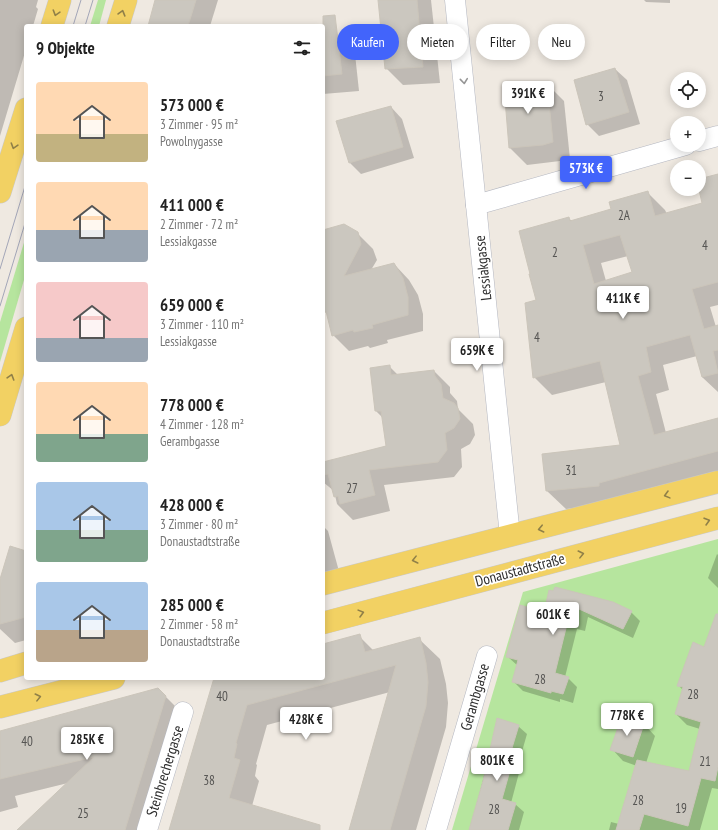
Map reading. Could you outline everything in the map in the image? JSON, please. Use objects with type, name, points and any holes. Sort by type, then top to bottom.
[{"type":"main road","points":[[53,24],[60,0]]},
{"type":"main road","points":[[119,24],[126,0]]},
{"type":"main road","points":[[0,192],[24,115]]},
{"type":"main road","points":[[0,415],[24,335]]},
{"type":"main road","points":[[325,583],[546,528],[718,482]]},
{"type":"main road","name":"Donaustadtstraße","points":[[325,622],[718,518]]},
{"type":"main road","points":[[0,671],[24,665]]},
{"type":"main road","points":[[0,707],[106,680]]},
{"type":"street","name":"Lessiakgasse","points":[[455,0],[510,536]]},
{"type":"street","points":[[706,139],[718,136]]},
{"type":"street","points":[[476,205],[670,150]]},
{"type":"street","name":"Gerambgasse","points":[[436,830],[487,656]]},
{"type":"street","name":"Steinbrechergasse","points":[[147,830],[182,712]]},
{"type":"green space","points":[[98,0],[106,0],[100,24],[91,24]]},
{"type":"green space","points":[[24,243],[24,280],[0,362],[0,322]]},
{"type":"green space","points":[[718,539],[718,830],[452,830],[523,592]]},
{"type":"building","points":[[155,0],[196,0],[189,24],[149,24]]},
{"type":"building","points":[[378,0],[417,0],[419,24],[407,24],[407,60],[422,60],[423,67],[385,69],[384,60],[399,60],[399,24],[380,24]]},
{"type":"building","points":[[335,15],[337,32],[337,60],[340,60],[342,74],[325,76],[325,24],[323,24],[323,16]]},
{"type":"building","points":[[615,68],[629,112],[586,125],[574,80]]},
{"type":"building","points":[[547,83],[553,142],[543,145],[509,148],[504,87]]},
{"type":"building","points":[[391,106],[403,147],[349,163],[336,121]]},
{"type":"building","points":[[718,174],[718,282],[692,289],[704,329],[718,325],[718,350],[713,351],[718,373],[702,377],[690,335],[646,347],[651,372],[638,376],[654,435],[718,418],[718,451],[599,483],[599,486],[546,491],[542,454],[620,445],[600,361],[533,378],[525,303],[536,300],[519,231],[569,217],[570,221],[611,209],[609,202],[648,191],[655,216],[702,203],[700,196],[706,196],[706,177]],"holes":[[[620,235],[632,272],[594,284],[583,245]]]},
{"type":"building","points":[[344,224],[358,232],[361,244],[344,276],[394,263],[403,278],[408,297],[408,315],[372,325],[373,328],[354,332],[353,330],[332,336],[326,311],[325,313],[325,229]]},
{"type":"building","points":[[390,365],[391,375],[434,370],[435,376],[441,384],[443,398],[454,403],[458,408],[460,419],[454,428],[445,433],[447,450],[438,462],[369,470],[375,495],[340,504],[338,496],[334,497],[328,474],[325,475],[325,461],[386,446],[381,411],[375,411],[370,368]]},
{"type":"building","points":[[10,546],[24,550],[24,618],[0,624],[0,579]]},
{"type":"building","points":[[555,587],[613,602],[632,611],[623,629],[579,609],[575,622],[568,620],[555,673],[569,677],[563,694],[551,691],[551,693],[512,682],[518,660],[506,657],[520,605],[544,612],[549,590],[553,591]]},
{"type":"building","points":[[716,614],[718,614],[718,767],[715,781],[701,778],[688,826],[644,814],[639,830],[616,830],[637,760],[689,771],[701,722],[675,714],[683,687],[677,686],[693,642],[704,647]]},
{"type":"building","points":[[360,634],[365,652],[420,637],[426,663],[428,682],[426,706],[390,830],[349,830],[396,665],[247,705],[236,743],[234,758],[240,760],[229,798],[320,825],[320,830],[169,830],[213,680],[325,680],[325,643]]},
{"type":"building","points":[[158,688],[166,696],[125,830],[17,830],[94,757],[0,779],[0,731]]},
{"type":"building","points":[[622,716],[644,724],[633,757],[610,750]]},
{"type":"building","points":[[497,718],[519,725],[512,748],[516,749],[502,799],[516,803],[508,830],[469,830],[483,781]]},
{"type":"tram line","points":[[74,24],[81,0]]},
{"type":"tram line","points":[[86,24],[93,0]]},
{"type":"tram line","points":[[0,269],[24,190]]},
{"type":"tram line","points":[[0,306],[24,227]]}]
